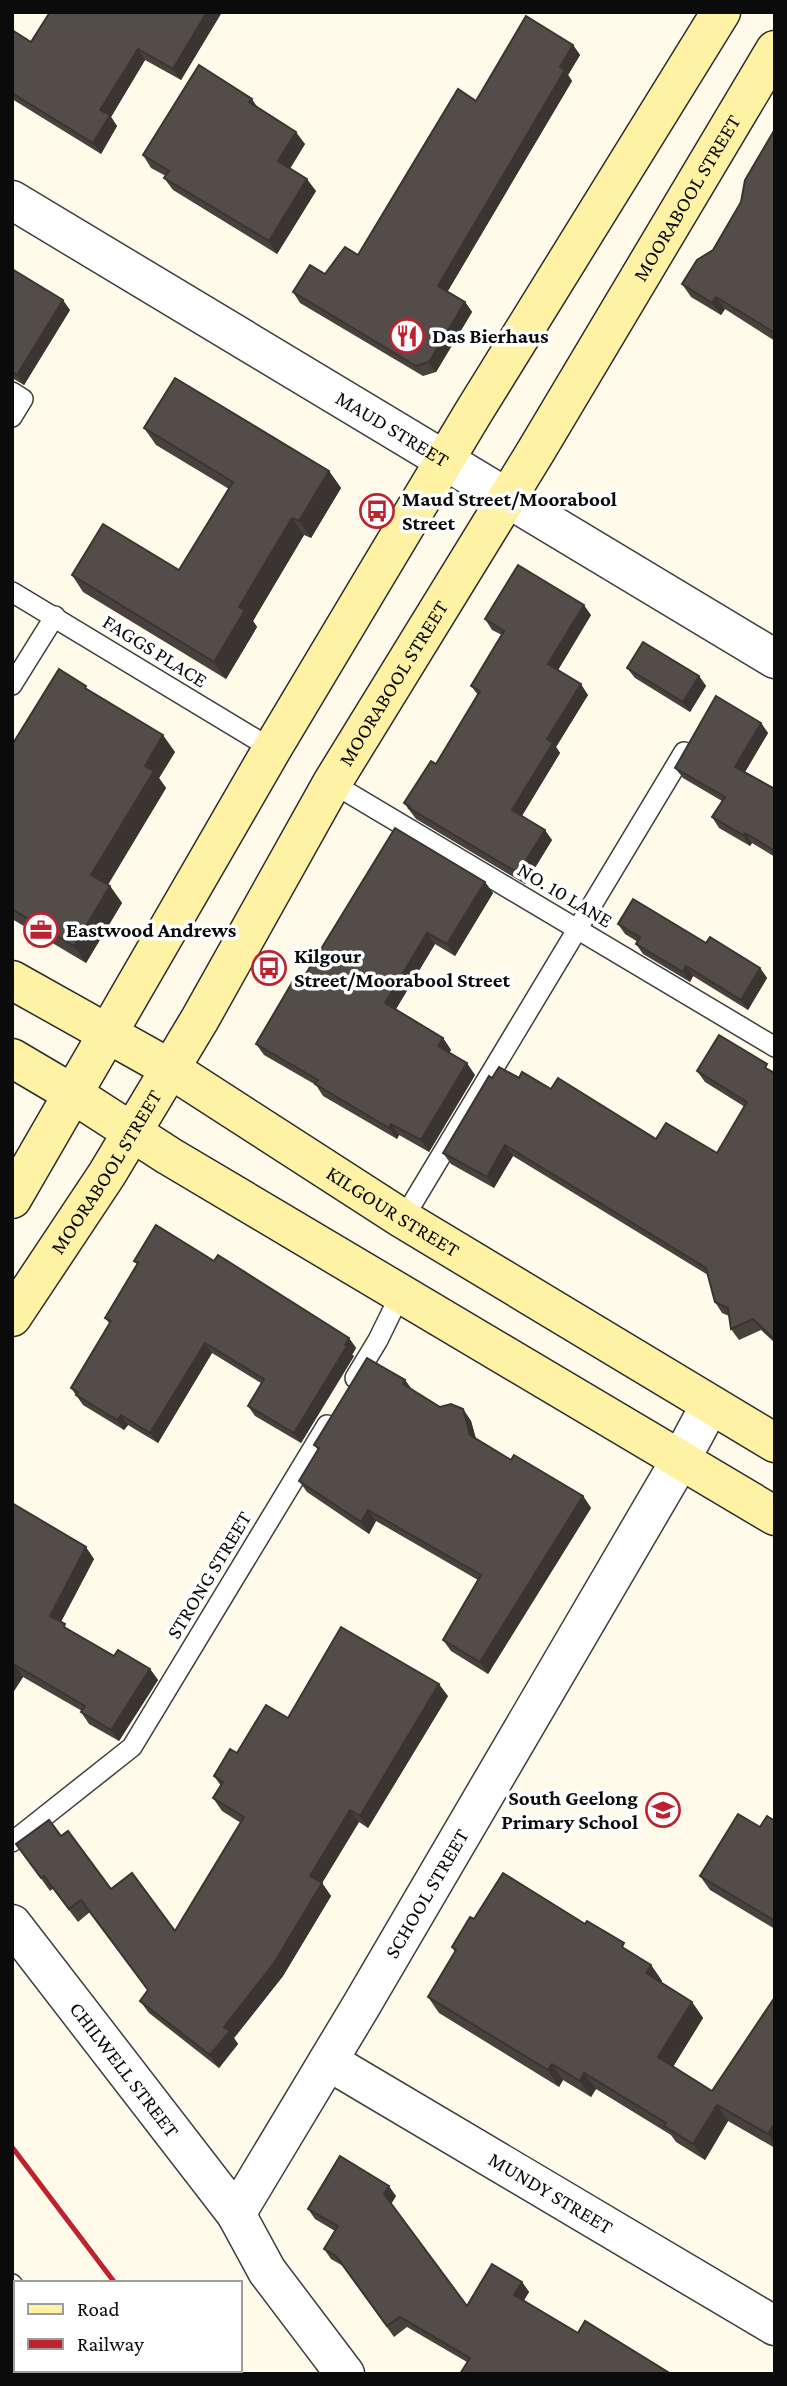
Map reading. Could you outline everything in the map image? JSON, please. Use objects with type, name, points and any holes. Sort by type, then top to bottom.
[{"type":"street","points":[[12,1199],[272,749],[445,460],[721,12]]},
{"type":"street","name":"MOORABOOL STREET","points":[[12,1317],[107,1174],[200,1019],[332,783],[507,498],[775,50]]},
{"type":"street","name":"MAUD STREET","points":[[12,201],[774,657]]},
{"type":"street","name":"KILGOUR STREET","points":[[12,980],[169,1069],[402,1219],[775,1443]]},
{"type":"street","points":[[12,1058],[169,1156],[775,1516]]},
{"type":"street","name":"SCHOOL STREET","points":[[236,2214],[681,1460],[710,1405]]},
{"type":"street","name":"CHILWELL STREET","points":[[12,1924],[236,2214]]},
{"type":"street","name":"MUNDY STREET","points":[[328,2062],[775,2326]]},
{"type":"street","points":[[236,2214],[267,2271],[345,2374]]},
{"type":"lane","points":[[12,392],[23,399],[12,417]]},
{"type":"lane","name":"FAGGS PLACE","points":[[12,592],[272,749]]},
{"type":"lane","points":[[12,685],[55,616]]},
{"type":"lane","points":[[402,1219],[684,752]]},
{"type":"lane","name":"NO. 10 LANE","points":[[332,783],[775,1047]]},
{"type":"lane","name":"STRONG STREET","points":[[12,1842],[132,1747],[378,1340],[401,1293]]},
{"type":"building","points":[[50,12],[207,12],[173,69],[138,49],[100,110],[110,115],[93,143],[12,93],[12,30],[31,42]]},
{"type":"building","points":[[526,16],[573,45],[560,67],[565,70],[438,286],[465,302],[429,362],[416,366],[293,292],[310,265],[325,274],[345,247],[358,255],[458,89],[476,101]]},
{"type":"building","points":[[199,65],[252,99],[249,102],[296,132],[278,161],[307,179],[269,241],[164,178],[169,171],[143,155]]},
{"type":"building","points":[[775,129],[775,333],[716,297],[712,303],[682,284],[697,260],[713,250],[741,202],[745,180]]},
{"type":"building","points":[[12,269],[63,300],[17,375],[12,372]]},
{"type":"building","points":[[175,378],[329,471],[299,521],[292,518],[239,607],[245,610],[214,662],[72,575],[103,524],[179,570],[233,482],[144,428]]},
{"type":"building","points":[[518,565],[584,605],[548,664],[581,684],[547,739],[553,743],[512,810],[545,830],[518,873],[404,803],[431,761],[436,764],[480,691],[471,686],[504,631],[485,619]]},
{"type":"building","points":[[643,642],[699,676],[683,702],[627,668]]},
{"type":"building","points":[[59,669],[86,686],[85,688],[163,735],[145,766],[154,771],[91,875],[110,886],[74,946],[12,909],[12,745]]},
{"type":"building","points":[[716,696],[761,723],[735,767],[775,789],[775,851],[712,817],[725,797],[675,768]]},
{"type":"building","points":[[395,828],[485,882],[447,944],[427,933],[385,1003],[443,1038],[438,1046],[467,1063],[421,1140],[391,1124],[389,1128],[315,1084],[318,1080],[256,1044],[293,981],[299,985]]},
{"type":"building","points":[[633,899],[706,943],[710,937],[760,968],[741,1000],[686,966],[683,972],[636,944],[640,937],[618,924]]},
{"type":"building","points":[[719,1035],[767,1064],[765,1068],[775,1073],[775,1340],[753,1319],[731,1329],[728,1308],[715,1302],[706,1268],[505,1145],[487,1177],[443,1153],[489,1076],[492,1078],[499,1067],[519,1078],[522,1072],[551,1089],[558,1078],[656,1139],[666,1123],[717,1153],[747,1102],[697,1071]]},
{"type":"building","points":[[156,1225],[214,1261],[218,1255],[349,1338],[345,1345],[347,1346],[294,1433],[248,1406],[264,1379],[205,1343],[150,1433],[121,1415],[117,1420],[76,1395],[78,1392],[71,1388],[111,1321],[105,1318],[138,1263],[134,1261]]},
{"type":"building","points":[[367,1358],[405,1380],[403,1384],[440,1407],[451,1404],[463,1409],[470,1435],[511,1460],[514,1455],[583,1496],[480,1662],[443,1640],[481,1575],[368,1510],[361,1522],[299,1481],[319,1448],[314,1445]]},
{"type":"building","points":[[12,1503],[86,1547],[50,1616],[114,1656],[118,1650],[150,1669],[111,1730],[81,1712],[85,1706],[15,1665],[12,1669]]},
{"type":"building","points":[[341,1627],[439,1684],[360,1816],[350,1810],[310,1876],[322,1883],[274,1963],[224,2027],[230,2031],[210,2055],[140,2001],[148,1990],[81,1900],[69,1909],[44,1876],[41,1878],[16,1844],[49,1820],[61,1836],[68,1831],[111,1889],[132,1873],[175,1931],[244,1817],[213,1798],[223,1782],[214,1776],[230,1749],[237,1753],[266,1705],[288,1718]]},
{"type":"building","points":[[738,1814],[760,1827],[767,1816],[775,1821],[775,1921],[700,1876]]},
{"type":"building","points":[[503,1873],[585,1924],[587,1921],[624,1943],[622,1947],[651,1965],[646,1973],[692,2002],[658,2057],[712,2091],[775,1997],[775,2123],[768,2134],[717,2105],[693,2144],[664,2126],[666,2123],[584,2073],[580,2081],[552,2064],[548,2070],[428,1997],[456,1950],[452,1947],[470,1917],[474,1919]]},
{"type":"building","points":[[340,2156],[389,2186],[384,2194],[467,2306],[492,2264],[522,2282],[514,2295],[578,2333],[585,2321],[671,2374],[460,2374],[470,2358],[400,2317],[387,2326],[336,2256],[324,2249],[338,2226],[308,2209]]},
{"type":"railway","points":[[12,2147],[113,2281]]},
{"type":"place","name":"Das Bierhaus","points":[[407,336]]},
{"type":"place","name":"Maud Street/Moorabool Street","points":[[377,511]]},
{"type":"place","name":"Eastwood Andrews","points":[[41,930]]},
{"type":"place","name":"Kilgour Street/Moorabool Street","points":[[269,968]]},
{"type":"place","name":"South Geelong Primary School","points":[[663,1810]]}]
